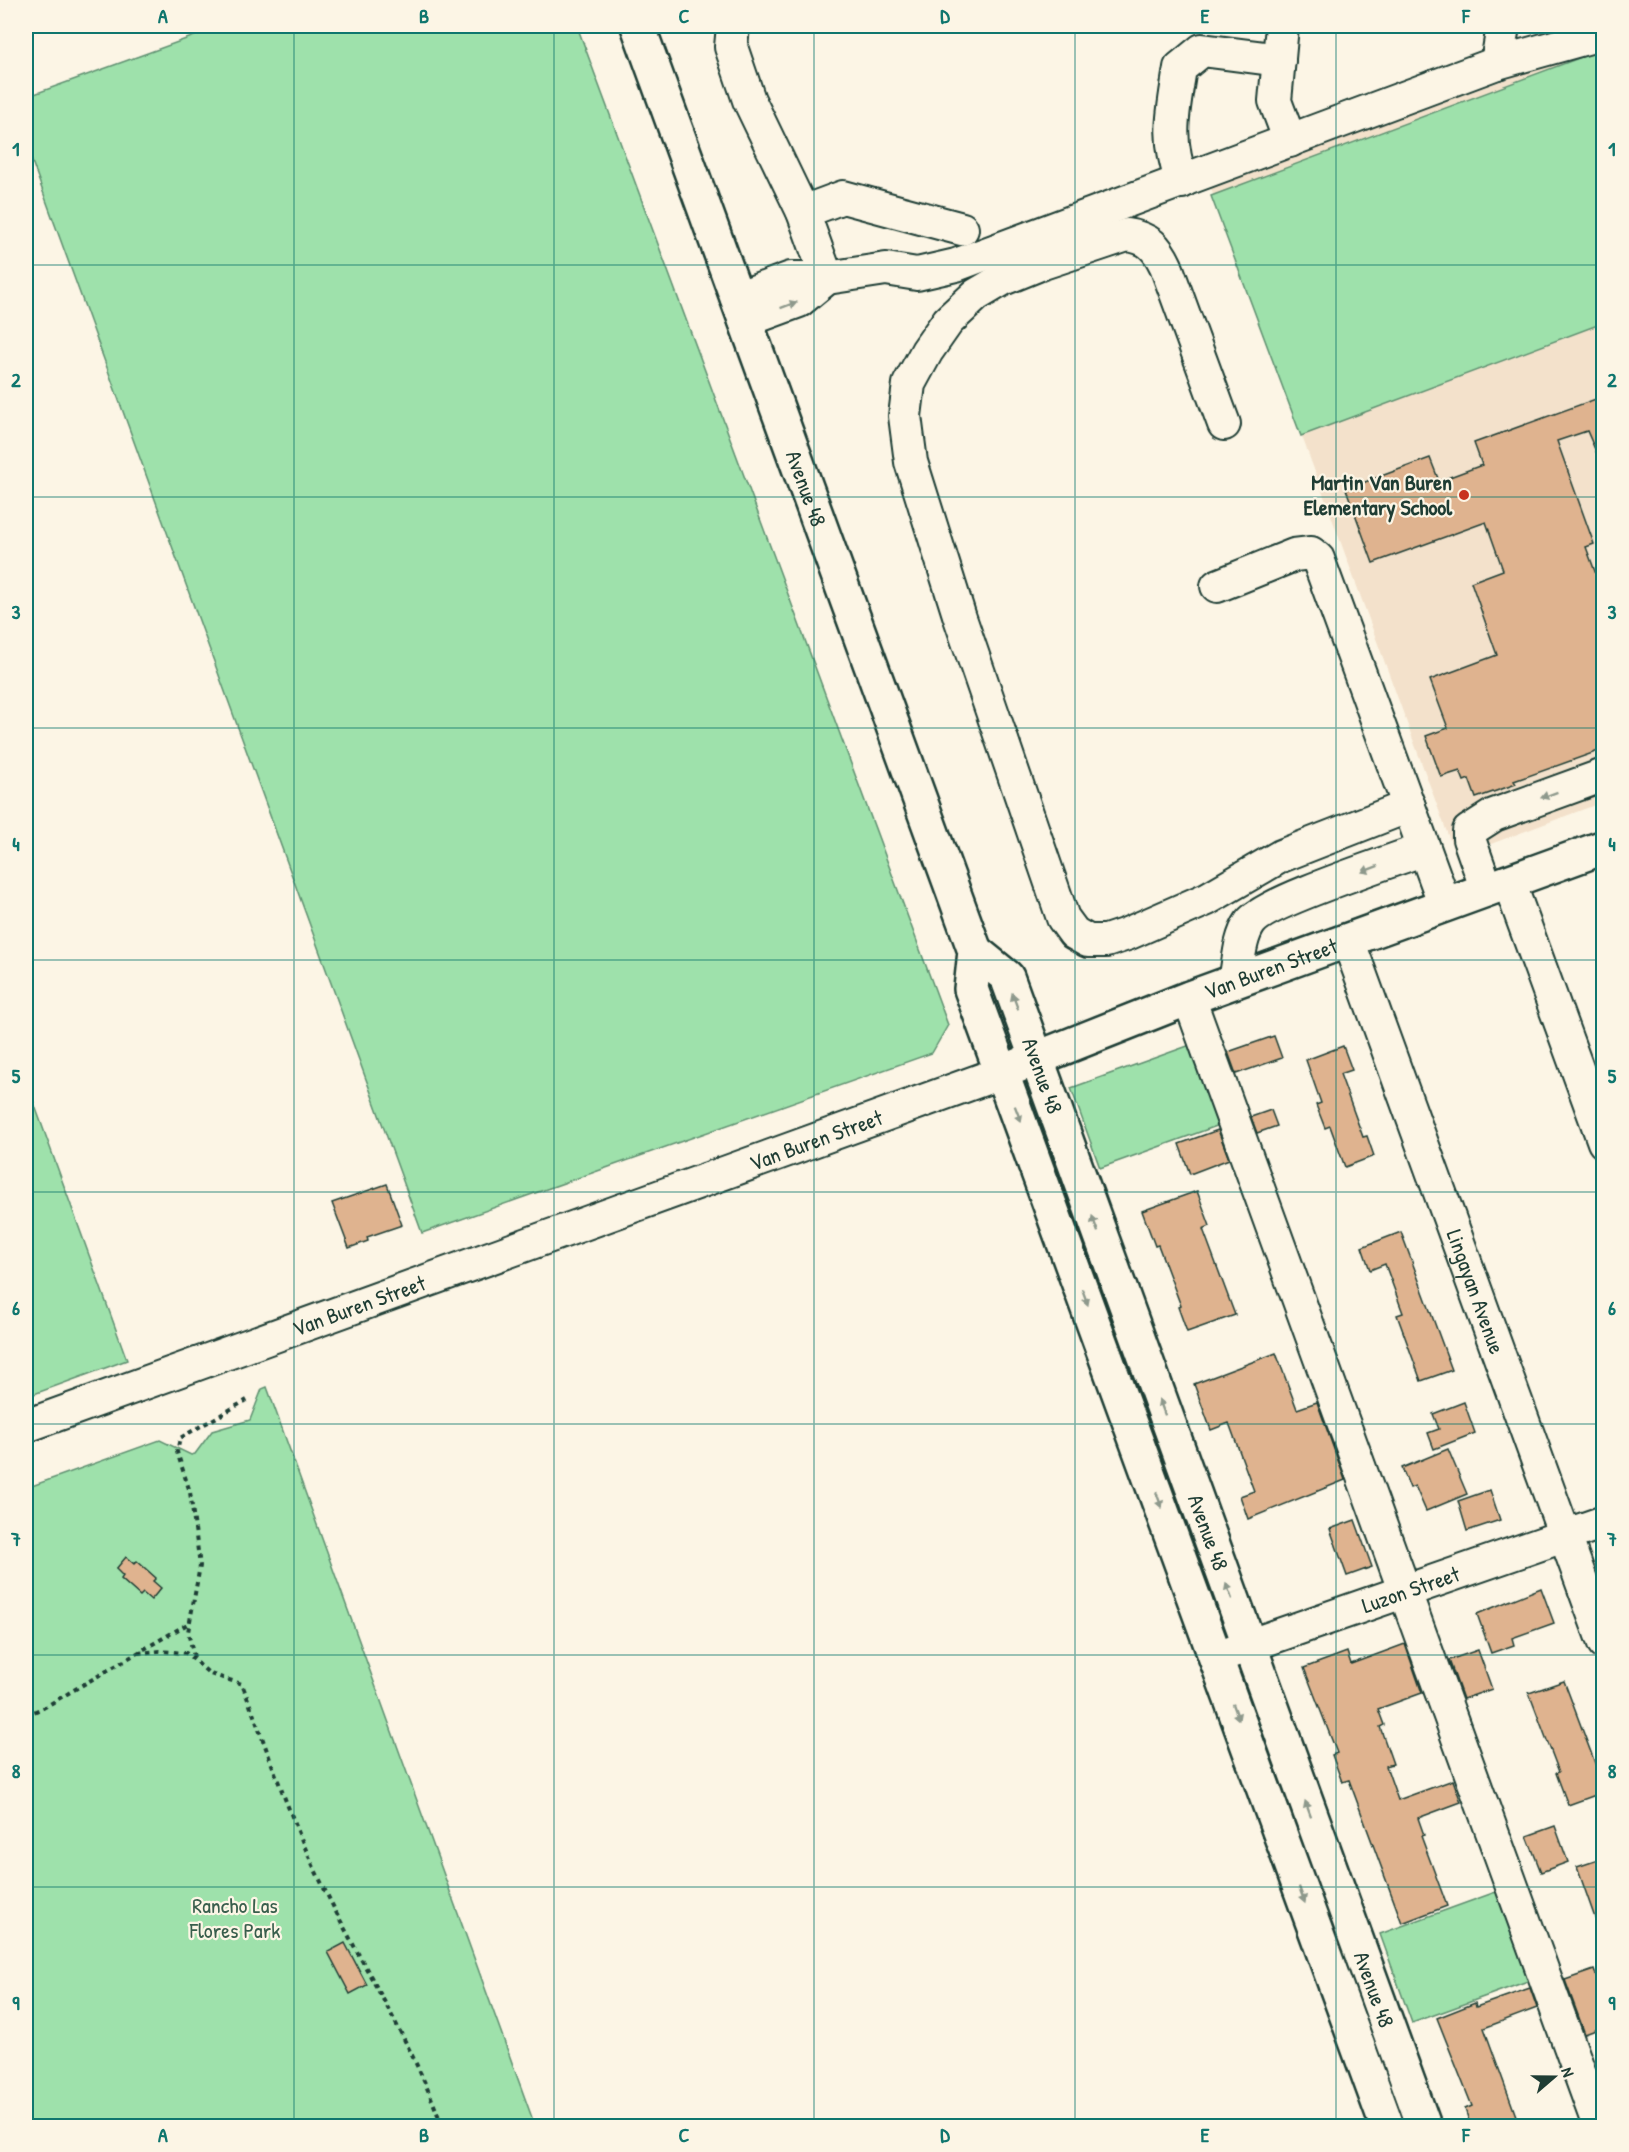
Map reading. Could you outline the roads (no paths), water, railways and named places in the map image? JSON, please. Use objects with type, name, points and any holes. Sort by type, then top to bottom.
[{"type":"main road","name":"Avenue 48","points":[[638,26],[975,951],[971,989],[1387,2127]]},
{"type":"main road","name":"Van Buren Street","points":[[1003,1072],[1189,998],[1604,847]]},
{"type":"main road","name":"Avenue 48","points":[[975,951],[1006,977],[1424,2127]]},
{"type":"main road","points":[[1330,1971],[1361,2012],[1403,2127]]},
{"type":"street","points":[[734,26],[731,47],[749,100],[803,212],[827,278]]},
{"type":"street","points":[[1282,26],[1275,101],[1290,141]]},
{"type":"street","points":[[1497,63],[1503,26]]},
{"type":"street","points":[[741,309],[790,278],[827,278],[886,269],[917,274],[956,265],[1497,63],[1604,33]]},
{"type":"street","points":[[1182,182],[1172,155],[1170,129],[1180,68],[1202,50],[1279,60]]},
{"type":"street","points":[[803,212],[843,197],[962,229]]},
{"type":"street","points":[[1224,424],[1166,266],[1151,243],[1142,237],[1127,235],[1012,275],[976,295],[948,321],[927,351],[909,384],[904,416],[913,470],[960,618],[1063,918],[1074,933],[1088,941],[1106,940],[1147,925],[1322,838],[1409,806]]},
{"type":"street","points":[[1217,586],[1294,555],[1311,553],[1318,559],[1445,905]]},
{"type":"street","points":[[1604,775],[1494,815],[1469,831],[1468,839],[1498,886],[1604,1142]]},
{"type":"street","points":[[1247,929],[1257,915],[1272,907],[1424,849]]},
{"type":"street","points":[[1246,877],[1272,907]]},
{"type":"street","points":[[1235,981],[1247,929],[1246,877]]},
{"type":"street","name":"Lingayan Avenue","points":[[1348,940],[1604,1643]]},
{"type":"street","points":[[1189,998],[1599,2127]]},
{"type":"street","name":"Van Buren Street","points":[[26,1426],[1003,1072]]},
{"type":"street","name":"Luzon Street","points":[[1216,1657],[1604,1522]]},
{"type":"place","name":"Martin Van Buren Elementary School","points":[[1464,495]]},
{"type":"park label","name":"Rancho Las Flores Park","points":[[235,1918]]}]
